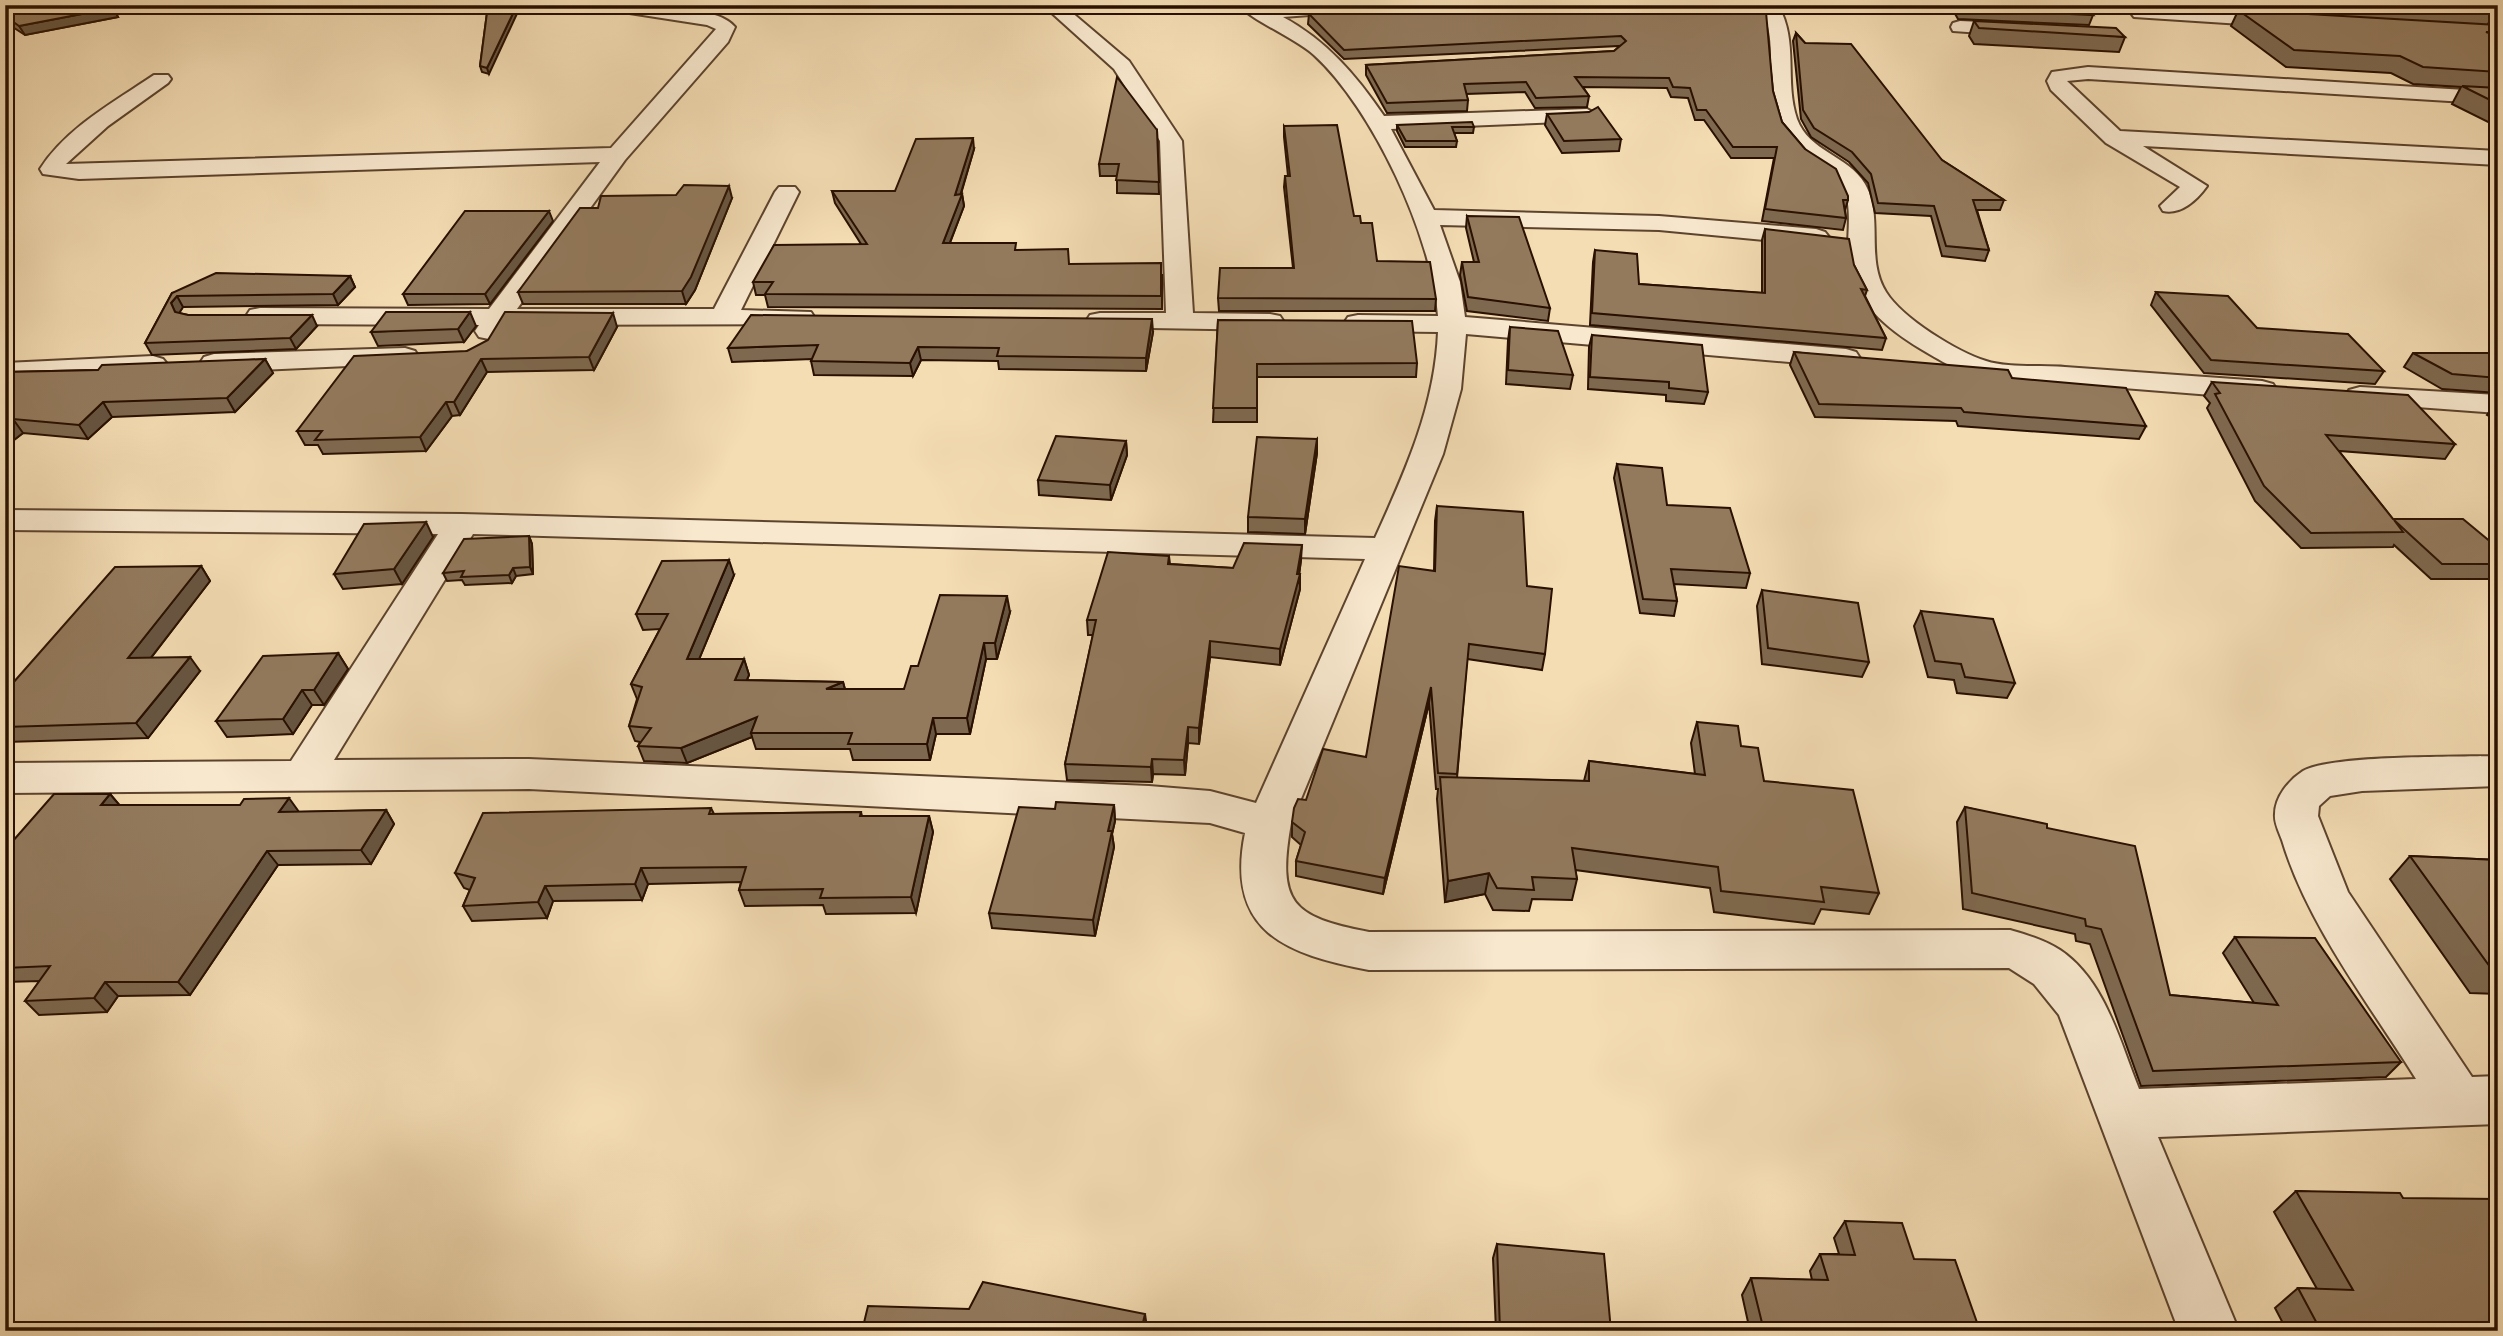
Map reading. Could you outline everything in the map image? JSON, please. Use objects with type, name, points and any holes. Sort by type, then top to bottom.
[{"type":"main road","points":[[2463,5],[2491,18]]},
{"type":"street","points":[[477,350],[497,316],[617,155],[721,38],[726,27],[712,20],[610,5]]},
{"type":"street","points":[[1052,5],[1122,65],[1171,141],[1175,173],[1180,321]]},
{"type":"street","points":[[1255,9],[1377,5]]},
{"type":"street","points":[[1769,5],[1779,24],[1782,100],[1787,120],[1802,145],[1847,175],[1854,184],[1859,198],[1861,262],[1875,299],[1894,318],[1981,370]]},
{"type":"street","points":[[1240,815],[1382,549],[1400,524],[1437,424],[1450,363],[1452,324],[1451,304],[1427,217],[1347,67],[1255,9]]},
{"type":"street","points":[[2136,9],[2305,23]]},
{"type":"street","points":[[2136,9],[2161,35]]},
{"type":"street","points":[[1960,27],[2039,31]]},
{"type":"street","points":[[2172,205],[2195,186],[2114,138],[2061,90],[2057,81],[2059,76],[2088,73],[2498,98]]},
{"type":"street","points":[[161,79],[56,159],[51,169],[79,172],[617,155]]},
{"type":"street","points":[[1378,123],[1587,116]]},
{"type":"street","points":[[2114,138],[2498,158]]},
{"type":"street","points":[[724,317],[787,192]]},
{"type":"street","points":[[1427,217],[1684,224],[1861,242]]},
{"type":"street","points":[[236,316],[835,318]]},
{"type":"street","points":[[1075,321],[1290,322]]},
{"type":"street","points":[[1332,322],[1452,324],[1869,360]]},
{"type":"street","points":[[5,372],[429,356]]},
{"type":"street","points":[[1911,364],[2295,392]]},
{"type":"street","points":[[2336,394],[2498,404]]},
{"type":"street","points":[[5,520],[463,524],[1382,549]]},
{"type":"street","points":[[304,774],[463,524]]},
{"type":"street","points":[[2478,1101],[2329,901],[2306,851],[2296,816],[2299,800],[2318,782],[2362,776],[2498,771]]},
{"type":"street","points":[[5,778],[529,774],[1240,815]]},
{"type":"street","points":[[1240,815],[1260,857],[1261,876],[1268,903],[1287,926],[1321,943],[1368,951],[2010,949],[2032,955],[2054,969],[2080,1006],[2209,1331]]},
{"type":"street","points":[[2122,1114],[2478,1101]]},
{"type":"building","points":[[5,5],[110,5],[113,8],[19,26],[5,16]]},
{"type":"building","points":[[488,5],[517,5],[487,68],[480,66]]},
{"type":"building","points":[[1426,5],[1764,5],[1773,91],[1782,122],[1805,149],[1836,169],[1848,196],[1848,200],[1843,200],[1846,218],[1765,209],[1777,147],[1733,147],[1706,110],[1697,110],[1690,88],[1673,87],[1669,78],[1575,77],[1589,96],[1536,98],[1526,82],[1464,84],[1468,100],[1387,103],[1366,65],[1614,51],[1626,41],[1621,36],[1344,50],[1309,14],[1431,8]]},
{"type":"building","points":[[1960,5],[2082,5],[2093,15],[1962,9]]},
{"type":"building","points":[[2431,5],[2490,5],[2497,9]]},
{"type":"building","points":[[2238,10],[2498,25],[2498,32],[2486,32],[2498,36],[2498,72],[2423,67],[2400,56],[2294,50]]},
{"type":"building","points":[[1974,21],[2116,28],[2125,37],[1979,28]]},
{"type":"building","points":[[1796,33],[1805,43],[1851,44],[1942,160],[2004,200],[1973,200],[1989,250],[1946,246],[1934,206],[1878,203],[1871,174],[1852,152],[1814,128],[1803,110]]},
{"type":"building","points":[[1117,77],[1157,130],[1159,182],[1116,180],[1119,164],[1099,164]]},
{"type":"building","points":[[2462,86],[2498,88],[2498,104]]},
{"type":"building","points":[[1598,107],[1621,139],[1564,141],[1547,114],[1589,112]]},
{"type":"building","points":[[1472,122],[1474,127],[1452,127],[1457,141],[1406,141],[1397,125]]},
{"type":"building","points":[[1337,125],[1354,216],[1360,216],[1361,223],[1372,223],[1377,261],[1430,262],[1436,299],[1218,298],[1220,268],[1294,268],[1285,176],[1290,176],[1284,126]]},
{"type":"building","points":[[973,138],[955,195],[962,194],[943,243],[1016,243],[1015,250],[1068,249],[1069,264],[1161,263],[1161,296],[765,294],[773,282],[753,282],[774,245],[867,244],[832,191],[895,191],[916,139]]},
{"type":"building","points":[[684,185],[729,186],[691,277],[682,291],[518,292],[580,208],[598,208],[601,196],[676,195]]},
{"type":"building","points":[[465,211],[549,211],[485,294],[403,294]]},
{"type":"building","points":[[1467,216],[1519,217],[1550,308],[1468,297],[1462,262],[1479,262]]},
{"type":"building","points":[[1765,229],[1849,239],[1854,265],[1867,290],[1861,289],[1886,338],[1592,313],[1595,250],[1637,254],[1639,284],[1765,293]]},
{"type":"building","points":[[216,273],[350,276],[333,294],[177,296],[171,303],[175,312],[188,315],[312,315],[290,338],[145,343],[172,293]]},
{"type":"building","points":[[2156,292],[2228,296],[2257,328],[2348,334],[2384,371],[2211,360]]},
{"type":"building","points":[[386,312],[470,312],[458,329],[371,332]]},
{"type":"building","points":[[505,312],[613,313],[589,357],[481,359],[454,402],[446,402],[420,437],[315,440],[322,431],[297,431],[354,356],[467,351],[488,340]]},
{"type":"building","points":[[751,315],[1152,319],[1146,358],[997,356],[999,348],[918,347],[910,363],[811,361],[818,345],[728,348]]},
{"type":"building","points":[[1218,320],[1412,321],[1417,363],[1257,364],[1257,408],[1213,408]]},
{"type":"building","points":[[1510,327],[1558,331],[1573,375],[1508,370]]},
{"type":"building","points":[[1592,335],[1702,345],[1708,392],[1669,388],[1669,382],[1590,377]]},
{"type":"building","points":[[1794,352],[2008,370],[2012,378],[2126,388],[2146,426],[1964,412],[1961,408],[1819,404]]},
{"type":"building","points":[[2413,353],[2498,353],[2498,378],[2452,374]]},
{"type":"building","points":[[265,359],[227,398],[103,402],[79,425],[13,419],[5,425],[5,372],[98,370],[102,365]]},
{"type":"building","points":[[2212,382],[2408,395],[2455,444],[2326,435],[2393,519],[2463,519],[2498,548],[2498,564],[2442,564],[2394,520],[2403,532],[2311,533],[2264,486],[2215,394],[2220,393]]},
{"type":"building","points":[[1056,436],[1126,441],[1110,485],[1038,480]]},
{"type":"building","points":[[1257,437],[1317,439],[1305,519],[1248,517]]},
{"type":"building","points":[[1617,464],[1662,468],[1667,505],[1730,508],[1750,573],[1671,569],[1677,601],[1643,599]]},
{"type":"building","points":[[1437,506],[1523,512],[1527,586],[1552,589],[1545,654],[1469,644],[1457,774],[1438,773],[1431,687],[1385,878],[1296,861],[1305,832],[1292,822],[1294,808],[1298,799],[1306,800],[1323,749],[1366,757],[1399,566],[1435,571]]},
{"type":"building","points":[[426,522],[394,569],[334,574],[364,524]]},
{"type":"building","points":[[529,536],[530,567],[513,568],[509,575],[461,577],[464,571],[443,573],[464,539]]},
{"type":"building","points":[[1244,543],[1302,545],[1297,574],[1300,574],[1280,649],[1210,641],[1199,728],[1188,727],[1184,760],[1152,759],[1151,767],[1065,764],[1096,620],[1087,620],[1108,552],[1169,556],[1168,564],[1233,568]]},
{"type":"building","points":[[729,560],[687,659],[744,659],[735,680],[843,682],[826,689],[904,689],[911,666],[918,666],[940,595],[1007,596],[995,643],[984,643],[967,718],[933,718],[927,744],[848,744],[852,733],[751,733],[757,717],[681,748],[638,746],[651,728],[629,726],[642,687],[631,684],[668,614],[636,614],[662,561]]},
{"type":"building","points":[[201,566],[128,658],[190,657],[136,723],[5,727],[5,692],[115,567]]},
{"type":"building","points":[[1762,590],[1858,603],[1869,662],[1768,648]]},
{"type":"building","points":[[1921,611],[1993,619],[2015,683],[1965,677],[1961,664],[1935,661]]},
{"type":"building","points":[[338,653],[314,690],[302,690],[283,719],[216,721],[263,656]]},
{"type":"building","points":[[1697,722],[1738,726],[1741,746],[1758,748],[1764,781],[1853,790],[1879,893],[1821,887],[1824,902],[1721,891],[1718,867],[1572,848],[1577,879],[1532,877],[1534,890],[1497,888],[1489,873],[1448,881],[1440,777],[1589,781],[1589,761],[1705,775]]},
{"type":"building","points":[[54,794],[110,794],[101,805],[240,805],[244,799],[289,798],[279,812],[386,810],[361,850],[267,851],[178,982],[105,982],[94,998],[25,1001],[50,966],[5,968],[5,850]]},
{"type":"building","points":[[1056,802],[1114,805],[1108,831],[1112,831],[1093,920],[989,913],[1019,807],[1055,809]]},
{"type":"building","points":[[1965,807],[2047,824],[2047,828],[2135,846],[2170,995],[2278,1005],[2235,937],[2315,938],[2401,1062],[2153,1071],[2101,929],[2086,926],[2085,919],[1972,893]]},
{"type":"building","points":[[711,808],[709,814],[861,812],[860,816],[929,816],[911,897],[820,898],[823,889],[739,890],[746,867],[641,868],[635,884],[545,886],[538,902],[463,906],[475,878],[455,873],[483,813]]},
{"type":"building","points":[[2410,856],[2498,860],[2498,971],[2493,971]]},
{"type":"building","points":[[2296,1191],[2400,1193],[2403,1198],[2498,1199],[2498,1331],[2321,1331],[2298,1288],[2353,1290]]},
{"type":"building","points":[[1845,1221],[1902,1223],[1914,1259],[1955,1260],[1980,1331],[1764,1331],[1751,1278],[1828,1280],[1820,1254],[1855,1255]]},
{"type":"building","points":[[1497,1244],[1604,1254],[1611,1331],[1500,1331]]},
{"type":"building","points":[[983,1282],[1145,1314],[1141,1331],[862,1331],[868,1306],[969,1309]]}]
